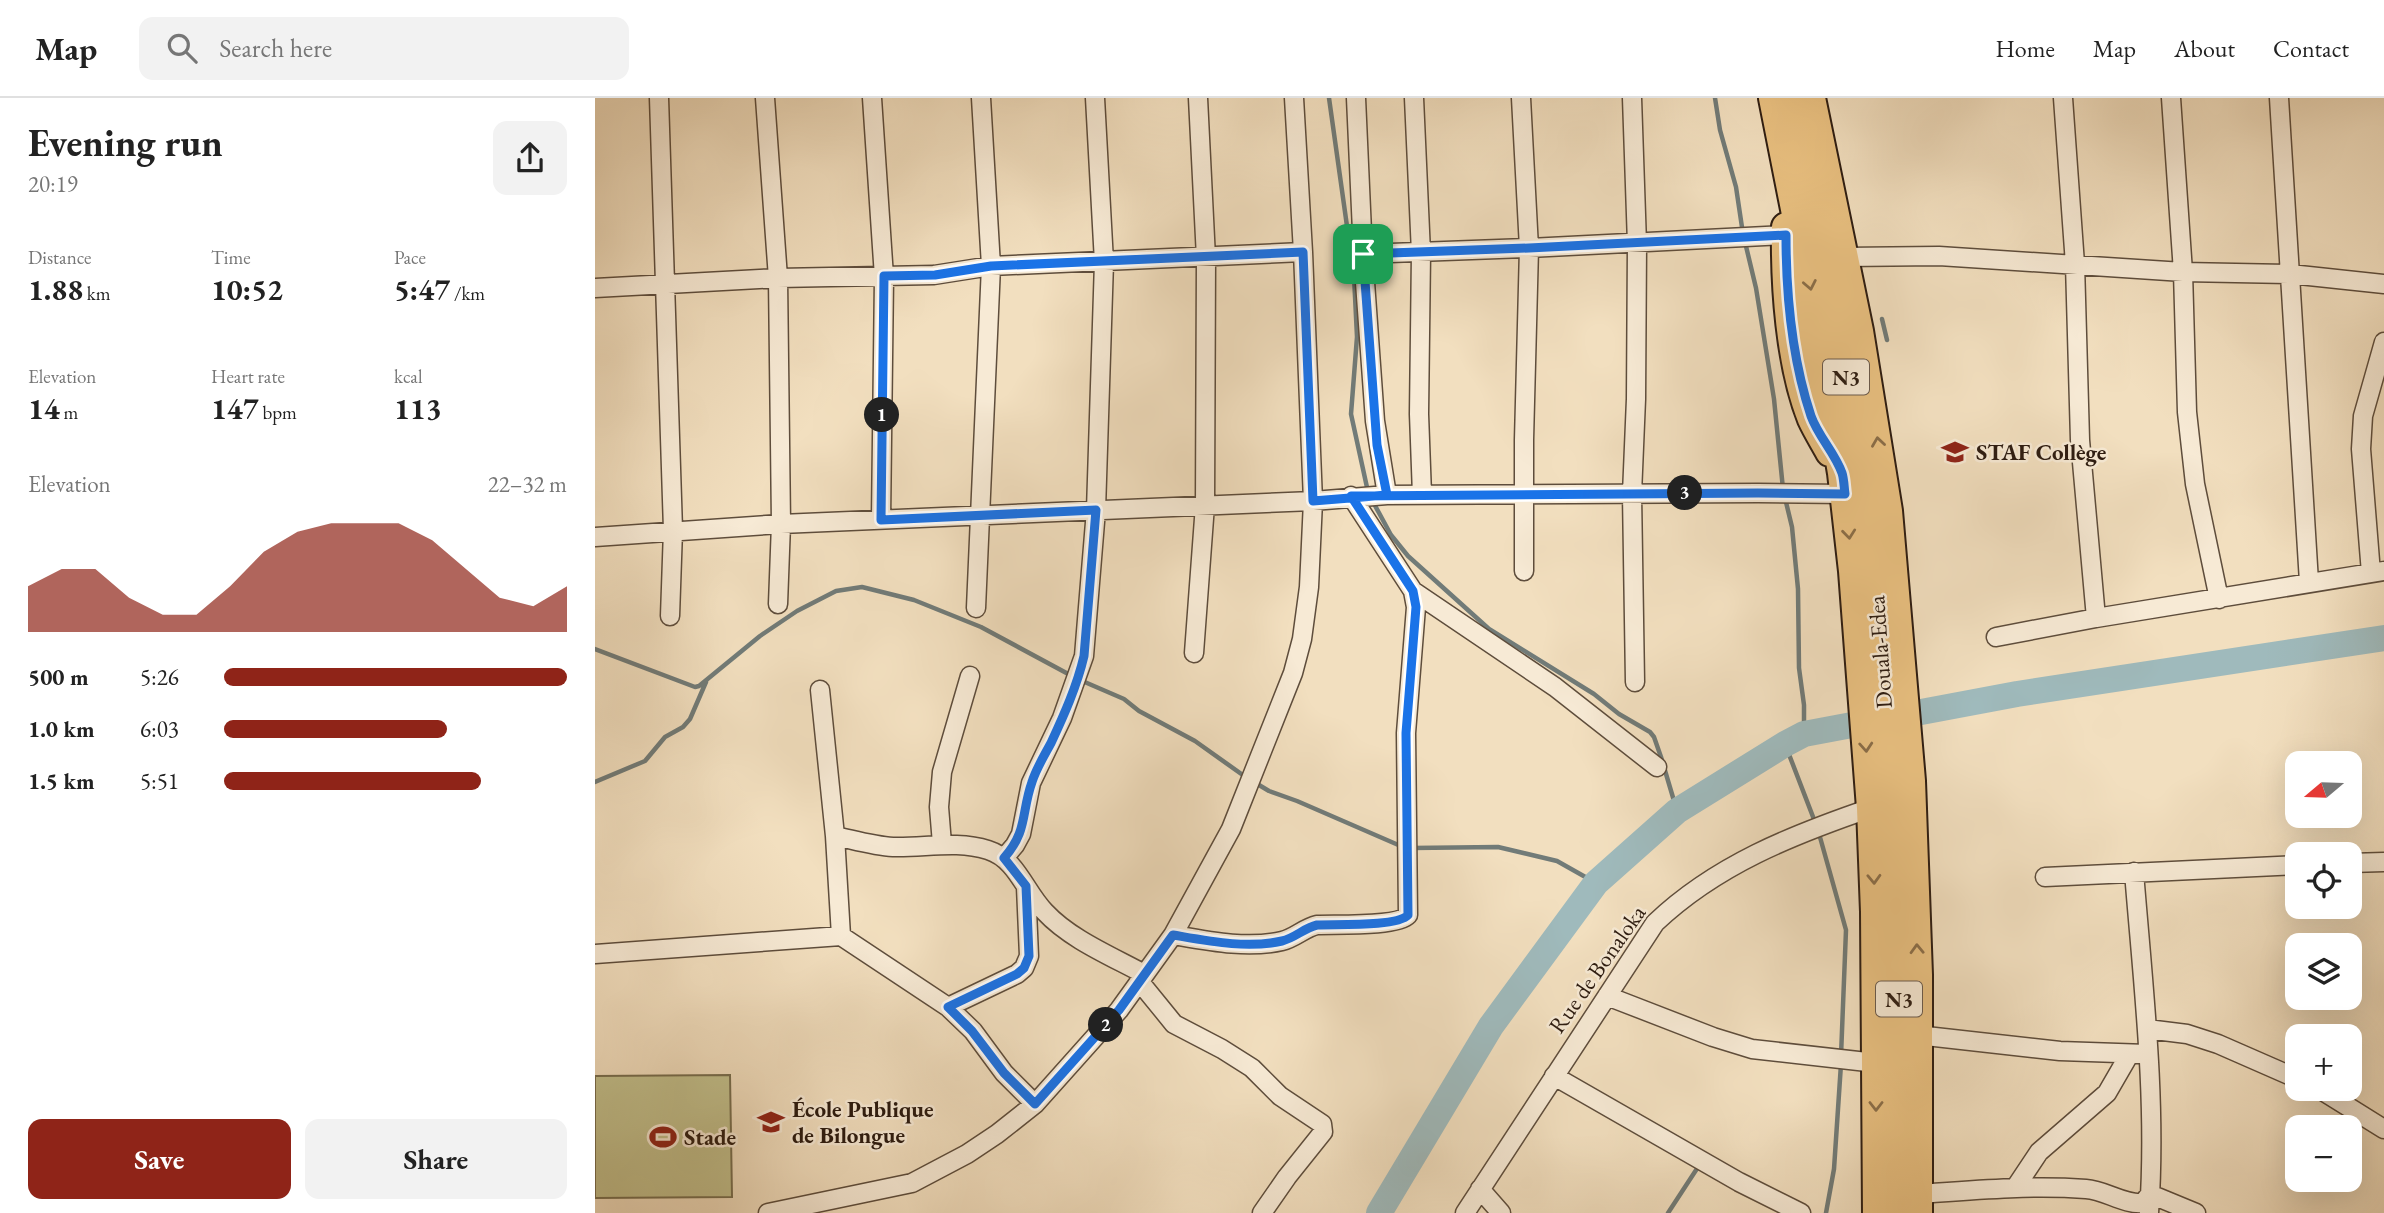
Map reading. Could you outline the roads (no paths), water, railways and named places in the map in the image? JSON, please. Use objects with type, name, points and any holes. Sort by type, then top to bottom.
[{"type":"highway","name":"Douala-Edea","points":[[1793,98],[1824,248],[1866,505],[1881,658],[1885,790],[1912,1207]]},
{"type":"main road","points":[[1773,98],[1843,484],[1881,658]]},
{"type":"main road","points":[[1811,98],[1844,257],[1887,499],[1881,658]]},
{"type":"main road","points":[[1786,161],[1786,273],[1804,393],[1813,420],[1843,484]]},
{"type":"main road","points":[[1885,790],[1917,1035],[1912,1207]]},
{"type":"main road","points":[[1877,1213],[1875,912],[1885,790]]},
{"type":"street","points":[[659,98],[673,530],[670,615]]},
{"type":"street","points":[[765,98],[778,278],[781,524],[778,604]]},
{"type":"street","points":[[872,98],[884,276],[881,520]]},
{"type":"street","points":[[977,608],[991,266],[982,98]]},
{"type":"street","points":[[1004,858],[1021,834],[1031,783],[1062,718],[1084,656],[1096,510],[1104,262],[1095,98]]},
{"type":"street","points":[[1194,653],[1205,505],[1206,258],[1198,98]]},
{"type":"street","points":[[768,1213],[891,1189],[912,1182],[967,1154],[1035,1104],[1119,1010],[1173,935],[1231,829],[1293,673],[1303,639],[1309,587],[1313,501],[1294,98]]},
{"type":"street","points":[[1356,98],[1363,254],[1377,445],[1387,495]]},
{"type":"street","points":[[1414,98],[1421,253],[1419,414],[1422,495]]},
{"type":"street","points":[[1521,98],[1529,248],[1523,495],[1524,571]]},
{"type":"street","points":[[1632,98],[1637,244],[1632,494],[1635,682]]},
{"type":"street","points":[[2063,98],[2075,264],[2080,440],[2096,618]]},
{"type":"street","points":[[2171,98],[2183,272],[2187,412],[2195,484],[2219,599]]},
{"type":"street","points":[[2279,98],[2309,582]]},
{"type":"street","points":[[1363,254],[1637,244],[1786,235]]},
{"type":"street","points":[[595,288],[778,278],[935,275],[991,266],[1303,252]]},
{"type":"street","points":[[1844,257],[1939,256],[2183,272],[2290,274],[2384,284]]},
{"type":"street","points":[[1996,637],[2378,572],[2361,449],[2363,416],[2384,342]]},
{"type":"street","points":[[595,537],[781,524],[1313,501],[1351,496],[1632,494],[1843,484]]},
{"type":"street","points":[[1173,935],[1215,942],[1264,944],[1287,940],[1317,925],[1404,920],[1408,915],[1406,733],[1416,607],[1413,591],[1351,496]]},
{"type":"street","points":[[1413,591],[1555,687],[1657,767]]},
{"type":"street","points":[[942,844],[939,807],[942,772],[970,676]]},
{"type":"street","points":[[820,690],[835,836],[841,936]]},
{"type":"street","name":"Rue de Bonaloka","points":[[1465,1213],[1649,932],[1675,905],[1763,848],[1804,831],[1885,790]]},
{"type":"street","points":[[835,836],[889,847],[942,844],[989,850],[1004,858],[1045,913],[1072,934],[1141,977],[1174,1024],[1252,1068],[1280,1096],[1322,1124],[1323,1132],[1262,1213]]},
{"type":"street","points":[[2362,863],[2384,862]]},
{"type":"street","points":[[2045,877],[2285,866]]},
{"type":"street","points":[[2015,1188],[2039,1153],[2107,1093],[2138,1055],[2147,1029],[2134,872]]},
{"type":"street","points":[[948,1007],[1017,974],[1024,968],[1029,956],[1026,886]]},
{"type":"street","points":[[595,954],[841,936],[948,1007],[972,1031],[1004,1073],[1035,1104]]},
{"type":"street","points":[[1607,996],[1692,1030],[1752,1049],[1876,1063]]},
{"type":"street","points":[[2147,1029],[2187,1034],[2218,1044],[2285,1073]]},
{"type":"street","points":[[1917,1035],[2060,1051],[2138,1055]]},
{"type":"street","points":[[2138,1055],[2153,1147],[2149,1213]]},
{"type":"street","points":[[1554,1076],[1739,1182],[1801,1213]]},
{"type":"street","points":[[2339,1101],[2384,1129]]},
{"type":"street","points":[[1912,1207],[2015,1188],[2044,1186],[2094,1189],[2135,1204],[2143,1203],[2150,1194]]},
{"type":"street","points":[[1481,1189],[1501,1213]]},
{"type":"street","points":[[2150,1194],[2196,1213]]},
{"type":"waterway","points":[[1329,98],[1354,276],[1357,337],[1351,414],[1368,492]]},
{"type":"waterway","points":[[1715,98],[1720,130],[1736,187],[1743,234]]},
{"type":"waterway","points":[[1745,242],[1756,288],[1774,399],[1783,489]]},
{"type":"waterway","points":[[1882,319],[1887,340]]},
{"type":"waterway","points":[[1785,498],[1792,527],[1798,589],[1799,668],[1804,705],[1804,734]]},
{"type":"waterway","points":[[1372,500],[1391,535],[1408,556],[1489,629],[1650,732],[1661,757],[1677,811]]},
{"type":"waterway","points":[[595,649],[695,687],[797,611],[836,591],[862,587],[914,600],[981,627],[1072,676]]},
{"type":"waterway","points":[[1379,1213],[1491,1026],[1596,883],[1677,811],[1785,744],[1804,734],[2017,694],[2384,638]]},
{"type":"waterway","points":[[1080,680],[1124,699],[1139,711],[1195,741],[1247,778]]},
{"type":"waterway","points":[[595,782],[645,761],[665,737],[683,727],[690,719],[706,682]]},
{"type":"waterway","points":[[1785,744],[1815,822]]},
{"type":"waterway","points":[[1254,782],[1269,791],[1403,847]]},
{"type":"waterway","points":[[1818,830],[1846,930],[1841,1056]]},
{"type":"waterway","points":[[1412,848],[1498,847],[1557,861],[1596,883]]},
{"type":"waterway","points":[[1826,1213],[1834,1169],[1841,1064]]},
{"type":"waterway","points":[[1668,1213],[1700,1164]]},
{"type":"place","name":"STAF Collège","points":[[1955,452]]},
{"type":"place","name":"École Publique de Bilongue","points":[[771,1122]]},
{"type":"place","name":"Stade","points":[[663,1137]]}]
